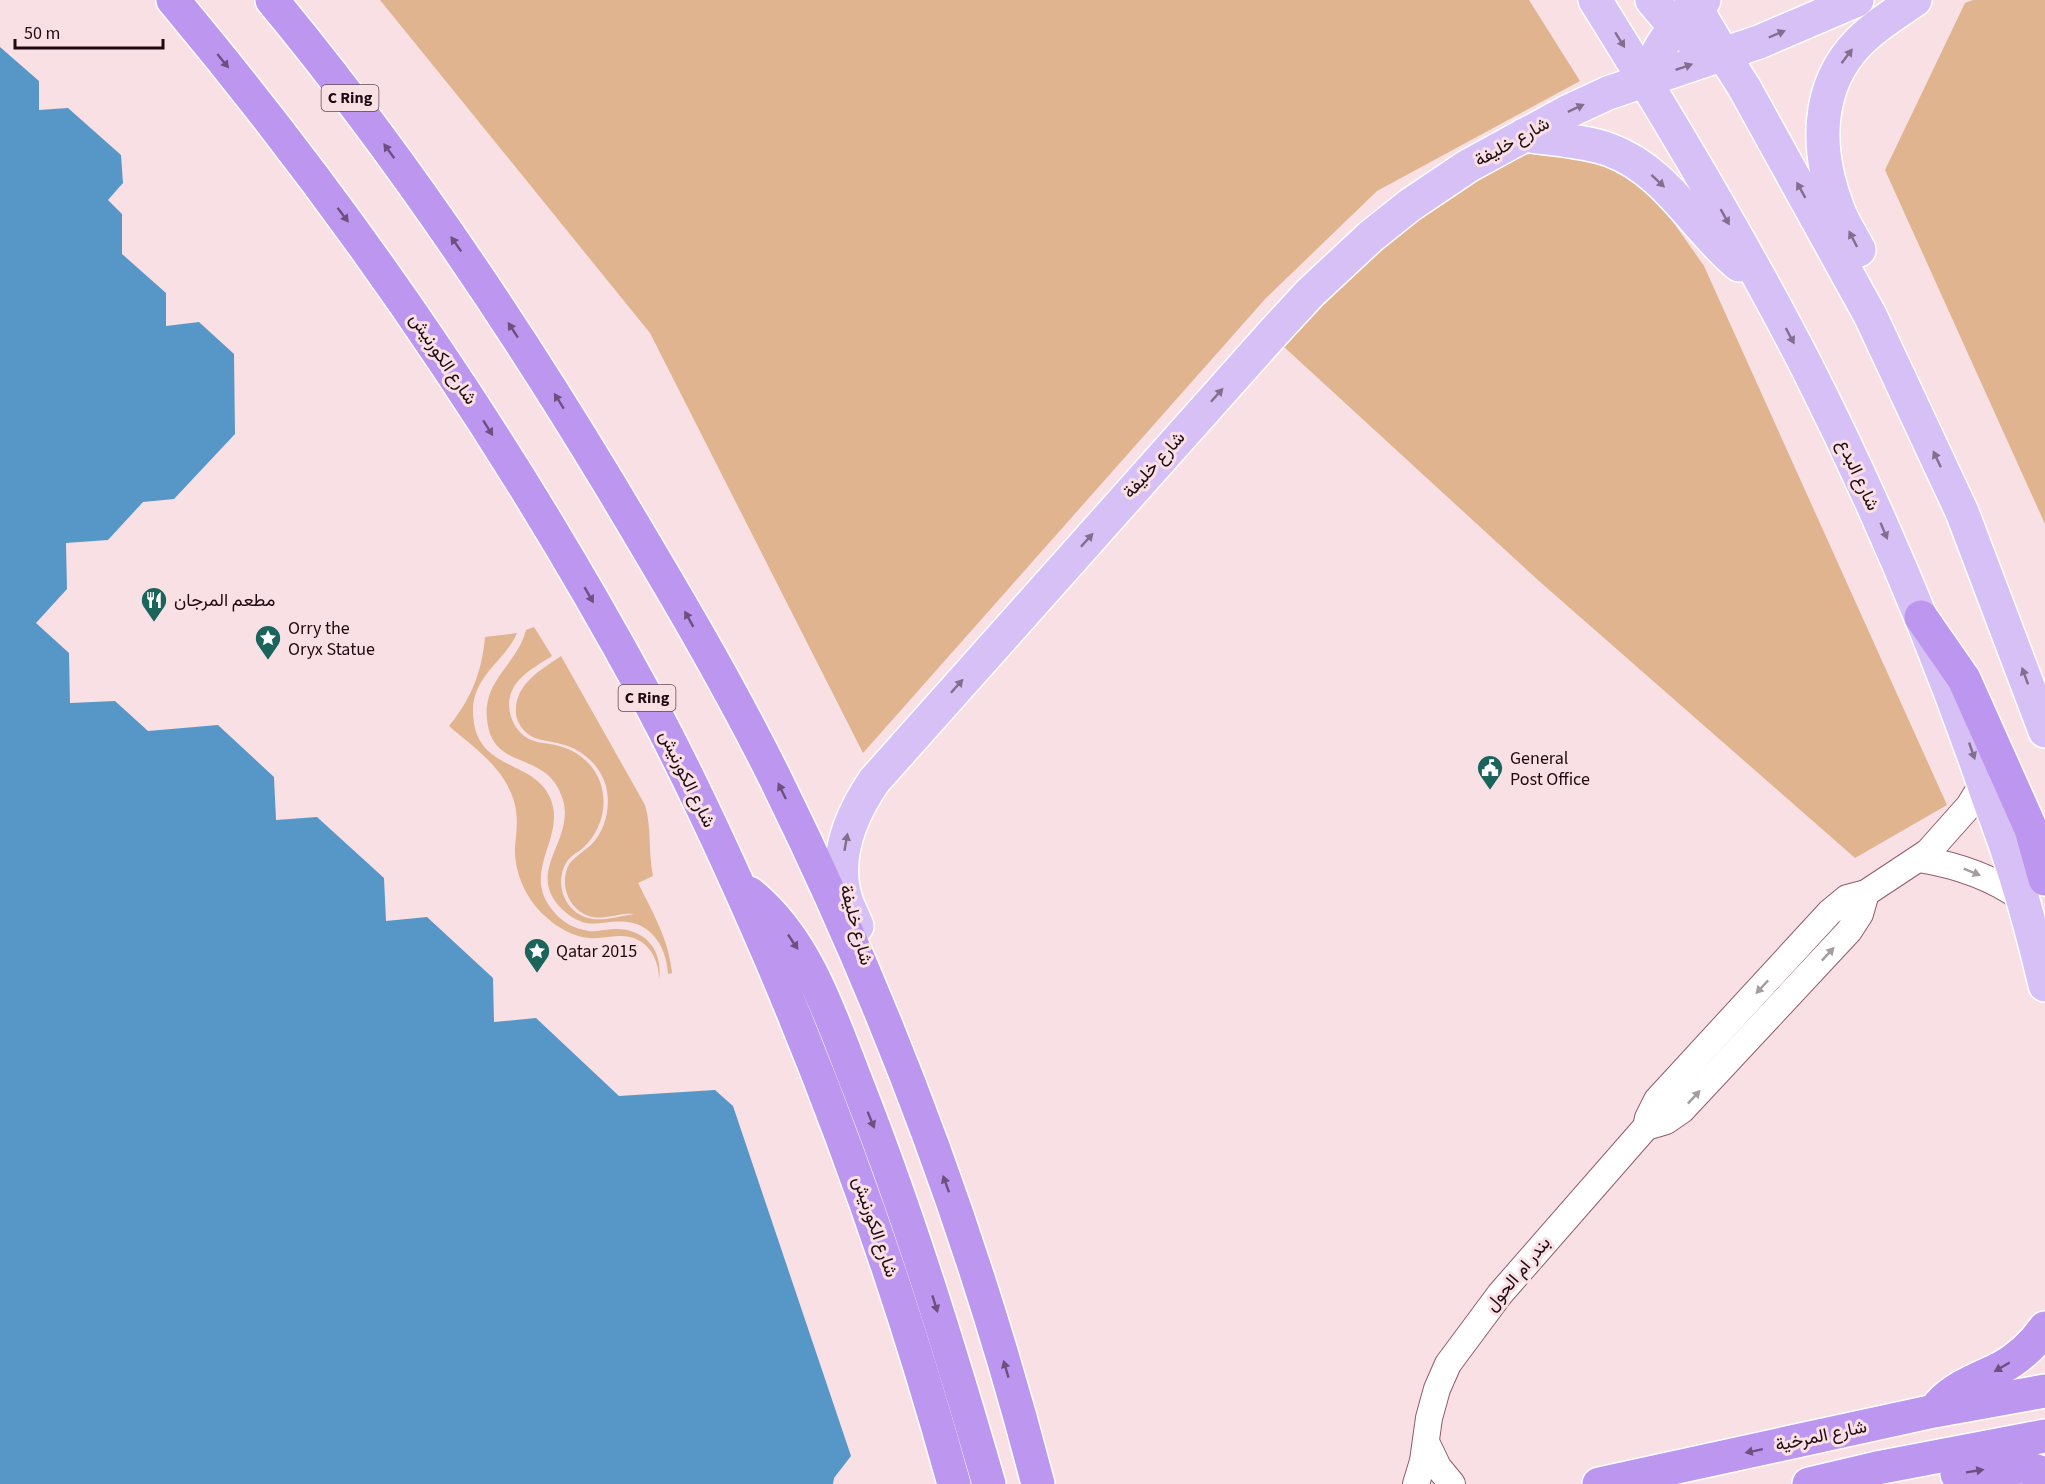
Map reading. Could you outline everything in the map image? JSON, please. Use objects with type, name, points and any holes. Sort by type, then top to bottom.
[{"type":"highway","name":"شارع الكورنيش","points":[[172,0],[258,104],[360,239],[477,411],[584,587],[645,694],[738,885],[804,1038],[851,1158],[916,1350],[954,1484]]},
{"type":"highway","name":"C Ring","points":[[272,0],[338,82],[488,291],[580,435],[686,612],[764,756],[824,879],[869,980],[927,1132],[964,1234],[1023,1425],[1038,1484]]},
{"type":"highway","points":[[1921,617],[1964,679],[2031,829],[2033,888]]},
{"type":"highway","points":[[738,885],[759,902],[796,947],[814,981],[837,1035],[882,1148],[924,1266],[989,1484]]},
{"type":"highway","points":[[1934,1411],[1959,1388],[2002,1367],[2020,1355],[2032,1345],[2045,1328]]},
{"type":"highway","name":"شارع المرخية","points":[[1599,1484],[1934,1411],[2045,1391]]},
{"type":"highway","points":[[1023,1425],[1037,1446],[1054,1484]]},
{"type":"highway","points":[[1809,1484],[1877,1468],[2045,1436]]},
{"type":"highway","points":[[1877,1468],[1893,1476],[1915,1479],[2013,1467],[2024,1467],[2045,1474]]},
{"type":"main road","name":"شارع البدع","points":[[1595,0],[1675,129],[1763,284],[1808,370],[1863,485],[1921,617],[1961,718],[2012,862],[2033,888],[2045,985]]},
{"type":"main road","points":[[1652,0],[1691,8]]},
{"type":"main road","name":"شارع خليفة","points":[[869,980],[866,947],[846,899],[842,865],[848,830],[863,797],[874,781],[1162,456],[1318,285],[1355,250],[1410,205],[1468,166],[1524,135],[1608,93],[1759,42],[1857,0]]},
{"type":"main road","points":[[1870,315],[1869,272],[1838,209],[1823,158],[1821,138],[1825,104],[1830,87],[1846,57],[1877,25],[1915,0]]},
{"type":"main road","points":[[1645,80],[1661,45],[1691,8]]},
{"type":"main road","points":[[1691,8],[1690,38],[1723,54],[1744,87],[1870,315],[1962,512],[2045,731]]},
{"type":"main road","points":[[1524,135],[1610,149],[1635,163],[1653,175],[1728,256],[1763,284]]},
{"type":"street","name":"بندر ام الحول","points":[[1416,1484],[1421,1472],[1434,1399],[1448,1364],[1500,1294],[1646,1127],[1648,1118],[1658,1100],[1830,912],[1847,898],[1866,893],[1919,859],[1953,826],[1983,783]]},
{"type":"street","points":[[1919,859],[1960,867],[1992,880],[2033,888]]},
{"type":"street","points":[[1426,1442],[1438,1467],[1452,1484]]},
{"type":"shaded area","points":[[380,0],[1529,0],[1580,81],[1377,191],[1266,298],[863,753],[650,333]]},
{"type":"shaded area","points":[[1973,0],[2045,0],[2045,524],[1885,170],[1965,3]]},
{"type":"shaded area","points":[[1575,149],[1650,189],[1704,266],[1947,805],[1855,858],[1539,581],[1283,346],[1369,259],[1441,201],[1512,156]]},
{"type":"shaded area","points":[[534,627],[552,656],[526,673],[514,687],[509,703],[512,720],[522,734],[529,739],[563,747],[584,759],[598,777],[604,802],[601,819],[594,835],[583,848],[572,856],[563,871],[561,880],[564,896],[573,910],[588,918],[605,919],[634,914],[589,916],[575,907],[571,901],[565,886],[567,870],[570,863],[596,839],[604,825],[608,802],[606,786],[595,765],[583,754],[569,746],[531,736],[525,732],[516,714],[516,704],[524,686],[537,673],[561,656],[645,805],[653,876],[638,883],[664,938],[672,973],[668,974],[662,948],[652,933],[645,928],[627,922],[595,924],[580,921],[563,910],[552,896],[548,883],[549,870],[565,815],[563,800],[556,784],[546,773],[499,748],[491,736],[487,719],[487,705],[495,682],[516,653],[526,630]]},
{"type":"shaded area","points":[[517,633],[479,687],[473,709],[475,730],[483,745],[493,755],[532,777],[543,786],[551,800],[554,814],[553,828],[542,869],[541,883],[544,897],[554,912],[565,922],[579,929],[627,930],[644,937],[658,959],[659,979],[654,956],[644,944],[630,937],[577,936],[554,924],[532,902],[522,884],[517,866],[515,856],[516,813],[514,800],[506,783],[484,756],[449,726],[463,706],[474,684],[481,662],[485,637]]},
{"type":"water","points":[[0,47],[39,81],[39,110],[68,108],[121,155],[123,183],[108,200],[122,214],[122,254],[166,293],[166,326],[199,322],[234,354],[235,434],[174,499],[143,502],[108,540],[66,543],[67,589],[36,623],[69,653],[70,703],[115,701],[148,731],[218,725],[274,777],[276,820],[317,817],[384,878],[386,921],[427,917],[493,978],[494,1022],[536,1018],[619,1096],[715,1090],[733,1106],[851,1456],[834,1478],[833,1484],[0,1484]]},
{"type":"place","name":"مطعم المرجان","points":[[154,623]]},
{"type":"place","name":"Orry the Oryx Statue","points":[[268,661]]},
{"type":"place","name":"General Post Office","points":[[1490,791]]},
{"type":"place","name":"Qatar 2015","points":[[537,974]]}]
